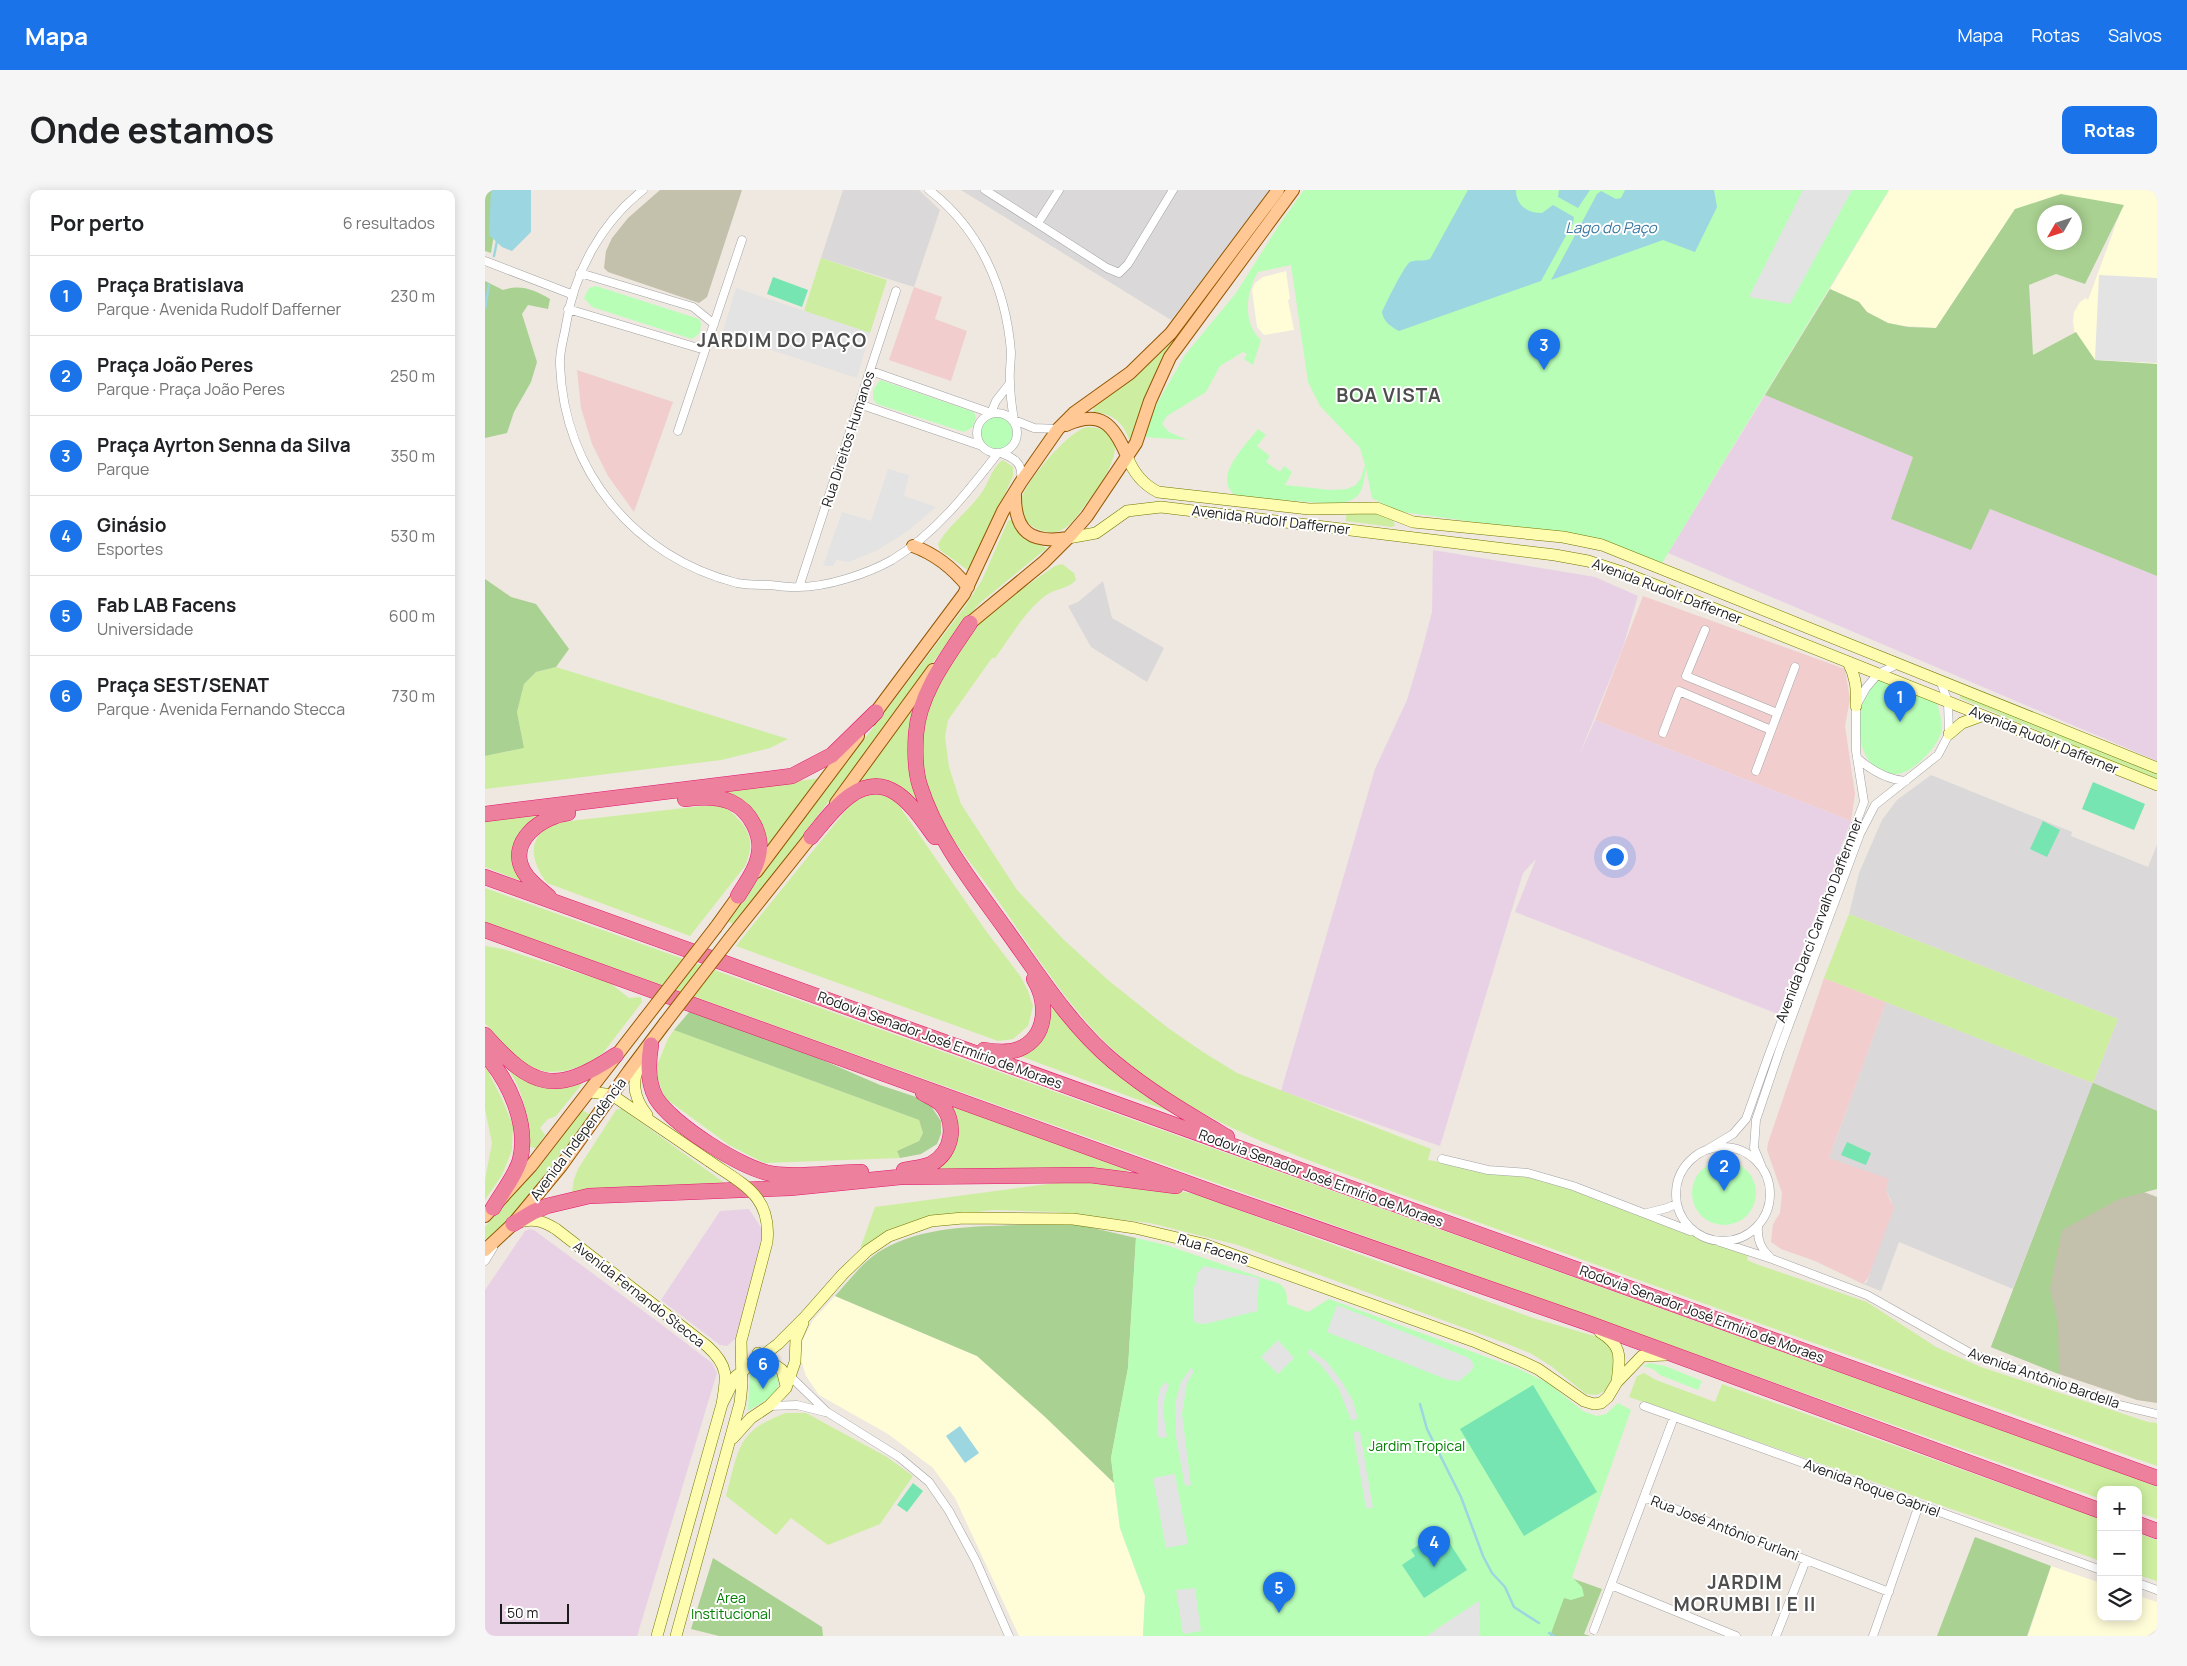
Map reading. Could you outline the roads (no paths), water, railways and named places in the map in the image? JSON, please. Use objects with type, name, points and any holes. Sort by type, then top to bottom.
[{"type":"highway","points":[[970,623],[931,687],[918,720],[916,757],[919,785],[935,824],[968,876],[1071,1018],[1113,1061],[1165,1101],[1263,1158]]},
{"type":"highway","points":[[485,814],[792,776],[831,755],[876,712]]},
{"type":"highway","points":[[811,837],[843,801],[860,790],[883,787],[890,788],[901,795],[928,828],[1036,981],[1044,1006],[1044,1017],[1035,1037],[1024,1046],[1012,1051],[986,1051],[935,1038]]},
{"type":"highway","points":[[555,902],[534,885],[523,871],[519,859],[524,840],[529,832],[539,823],[550,816],[562,814],[699,797],[731,802],[745,812],[756,828],[760,844],[758,858],[738,896]]},
{"type":"highway","name":"Rodovia Senador José Ermírio de Moraes","points":[[485,877],[2157,1478]]},
{"type":"highway","points":[[485,930],[1226,1197],[1585,1322],[2097,1509]]},
{"type":"highway","points":[[485,939],[521,943]]},
{"type":"highway","points":[[485,1035],[513,1065],[529,1075],[550,1082],[577,1077],[595,1069],[616,1055]]},
{"type":"highway","points":[[651,1046],[649,1059],[651,1084],[657,1099],[693,1132],[722,1153],[758,1171],[775,1174],[900,1170],[922,1167],[940,1157],[947,1148],[951,1138],[951,1125],[945,1110],[939,1102],[877,1070]]},
{"type":"highway","points":[[485,1054],[497,1066],[511,1091],[523,1143],[519,1163],[489,1212]]},
{"type":"highway","points":[[513,1224],[533,1212],[564,1201],[589,1196],[790,1188],[900,1177],[1090,1175],[1165,1183],[1226,1197]]},
{"type":"highway","points":[[2142,1525],[2157,1531]]},
{"type":"main road","points":[[1278,190],[1171,333],[1130,373],[1074,413],[1058,429],[1018,486],[1015,509],[1017,520],[1025,531],[1035,538],[1046,541],[1068,538],[1092,508],[1136,442],[1153,392],[1170,357],[1293,190]]},
{"type":"main road","points":[[1058,429],[1087,418],[1105,422],[1114,430],[1127,456]]},
{"type":"main road","points":[[1119,469],[1122,444]]},
{"type":"main road","name":"Avenida Rudolf Dafferner","points":[[1127,456],[1131,466],[1147,486],[1158,492],[1309,509],[1377,508],[1413,522],[1563,537],[1603,545],[1940,679],[2157,768]]},
{"type":"main road","name":"Avenida Independência","points":[[489,1212],[531,1166],[587,1094],[716,927],[949,617],[967,587],[1003,511],[1018,486]]},
{"type":"main road","name":"Avenida Rudolf Dafferner","points":[[1068,538],[1096,533],[1127,511],[1161,507],[1523,550],[1588,561],[1625,573],[2157,785]]},
{"type":"main road","points":[[1341,528],[1342,515],[1350,508]]},
{"type":"main road","points":[[1391,534],[1399,530],[1402,524],[1401,520],[1392,513]]},
{"type":"main road","name":"Avenida Independência","points":[[485,1250],[513,1224],[561,1166],[664,1025],[811,837],[948,650],[970,623],[1044,562],[1068,538]]},
{"type":"main road","points":[[913,546],[933,554],[967,587]]},
{"type":"main road","points":[[1848,662],[1856,681],[1856,706]]},
{"type":"main road","points":[[1949,734],[1962,723],[1981,716]]},
{"type":"main road","points":[[655,1124],[641,1107],[633,1085],[637,1068],[664,1025]]},
{"type":"main road","points":[[587,1094],[591,1092],[612,1095],[740,1182],[756,1196],[762,1204],[767,1217],[767,1242],[741,1341],[746,1367],[742,1392],[730,1444],[676,1636]]},
{"type":"main road","name":"Rua Facens","points":[[746,1367],[759,1354],[778,1344],[855,1262],[889,1236],[931,1221],[963,1218],[1073,1219],[1135,1228],[1203,1244],[1521,1360],[1553,1379],[1584,1401],[1594,1404],[1601,1403],[1608,1397],[1617,1382],[1642,1356],[1661,1354],[1680,1357]]},
{"type":"main road","name":"Avenida Fernando Stecca","points":[[513,1224],[532,1220],[544,1222],[707,1346],[719,1356],[724,1366],[726,1379],[722,1404],[701,1486],[668,1592],[657,1636]]},
{"type":"main road","name":"Rua Facens","points":[[787,1376],[795,1362],[796,1339],[805,1317]]},
{"type":"main road","points":[[1585,1322],[1611,1339],[1617,1346],[1619,1361],[1617,1382]]},
{"type":"main road","points":[[741,1341],[746,1350],[759,1354],[787,1376]]},
{"type":"main road","points":[[746,1367],[759,1362],[787,1376]]},
{"type":"main road","name":"Avenida Fernando Stecca","points":[[722,1404],[733,1380],[746,1367]]},
{"type":"main road","points":[[730,1444],[751,1418],[769,1406],[787,1376]]},
{"type":"main road","points":[[701,1486],[701,1494],[689,1540],[691,1545],[702,1544]]},
{"type":"street","points":[[643,190],[606,228],[583,264],[571,294],[560,364],[568,424],[593,480],[631,528],[681,563],[738,583],[799,587],[847,579],[885,563],[913,546],[948,515],[999,453],[1007,451],[1015,443],[1018,431],[1013,420],[1010,383],[1011,353],[1006,318],[998,286],[982,250],[963,222],[929,190]]},
{"type":"street","points":[[985,190],[1107,268],[1119,273],[1123,271],[1173,190]]},
{"type":"street","points":[[1039,223],[1059,190]]},
{"type":"street","points":[[678,431],[742,240]]},
{"type":"street","points":[[485,261],[571,294]]},
{"type":"street","points":[[580,273],[693,307],[714,324]]},
{"type":"street","name":"Rua Direitos Humanos","points":[[799,587],[896,291]]},
{"type":"street","points":[[701,313],[709,313],[716,309],[721,302]]},
{"type":"street","points":[[568,309],[705,350]]},
{"type":"street","points":[[871,371],[991,413],[1006,414],[1013,420],[1034,428],[1058,429]]},
{"type":"street","points":[[1010,383],[996,401],[991,413],[980,421],[977,427],[977,434],[982,446],[986,450],[1013,458],[1021,466],[1018,486]]},
{"type":"street","points":[[859,404],[982,446]]},
{"type":"street","points":[[1705,630],[1686,676],[1777,713]]},
{"type":"street","points":[[1878,674],[1899,664]]},
{"type":"street","points":[[1756,771],[1795,667]]},
{"type":"street","name":"Avenida Darci Carvalho Daffernner","points":[[1761,1165],[1753,1148],[1755,1120],[1791,1007],[1864,802],[1854,731],[1856,706],[1866,688],[1878,674]]},
{"type":"street","points":[[1940,679],[1948,702],[1949,734]]},
{"type":"street","points":[[1663,733],[1679,691],[1771,730]]},
{"type":"street","name":"Avenida Darci Carvalho Daffernner","points":[[1707,1149],[1733,1134],[1746,1119],[1860,834],[1875,805],[1937,755],[1949,734]]},
{"type":"street","points":[[1857,758],[1882,775],[1897,781],[1906,781]]},
{"type":"street","points":[[1441,1159],[1489,1170],[1537,1176],[1573,1186],[1646,1213],[1698,1234],[1720,1242],[1734,1241],[1747,1235],[1758,1227],[1766,1216],[1771,1190],[1761,1165],[1750,1155],[1737,1148],[1722,1146],[1707,1149],[1690,1160],[1679,1177],[1675,1190],[1676,1204],[1688,1226],[1698,1234]]},
{"type":"street","points":[[1646,1213],[1676,1204]]},
{"type":"street","points":[[1758,1227],[1757,1237],[1763,1250],[1772,1259]]},
{"type":"street","points":[[485,1261],[496,1241]]},
{"type":"street","name":"Avenida Antônio Bardella","points":[[1720,1242],[1772,1259],[1867,1295],[1970,1353],[2119,1405],[2157,1414]]},
{"type":"street","points":[[787,1376],[827,1412],[899,1458],[929,1482],[949,1511],[971,1552],[1009,1636]]},
{"type":"street","points":[[769,1406],[797,1405],[827,1412]]},
{"type":"street","name":"Avenida Roque Gabriel","points":[[1644,1406],[2097,1569]]},
{"type":"street","points":[[1594,1630],[1674,1417]]},
{"type":"street","name":"Rua José Antônio Furlani","points":[[1644,1497],[1889,1592]]},
{"type":"street","points":[[1873,1636],[1919,1505]]},
{"type":"street","points":[[1776,1636],[1806,1560]]},
{"type":"street","points":[[2142,1584],[2157,1590]]},
{"type":"street","points":[[1611,1585],[1736,1636]]},
{"type":"water","points":[[491,190],[531,190],[531,232],[512,251],[502,247],[489,235]]},
{"type":"water","points":[[1468,190],[1516,190],[1520,204],[1527,210],[1542,213],[1553,205],[1574,217],[1573,223],[1541,281],[1399,331],[1393,328],[1384,318],[1382,312],[1400,277],[1410,262],[1430,259]]},
{"type":"water","points":[[1559,190],[1590,190],[1578,208],[1558,197]]},
{"type":"water","name":"Lago do Paço","points":[[1625,190],[1714,190],[1717,207],[1695,252],[1663,240],[1551,280],[1597,194],[1601,191],[1616,199],[1621,198]]},
{"type":"water","points":[[960,1426],[979,1453],[965,1463],[946,1436]]},
{"type":"waterway","points":[[494,256],[497,241]]},
{"type":"waterway","points":[[485,309],[489,285]]},
{"type":"waterway","points":[[1420,1404],[1427,1429],[1461,1497],[1483,1556],[1492,1573],[1505,1587],[1514,1607],[1539,1623]]},
{"type":"waterway","points":[[1549,1633],[1554,1636]]},
{"type":"place","name":"Praça Ayrton Senna da Silva","points":[[1544,370]]},
{"type":"place","name":"Praça Bratislava","points":[[1900,722]]},
{"type":"place","name":"Praça João Peres","points":[[1724,1191]]},
{"type":"place","name":"Praça SEST/SENAT","points":[[763,1389]]},
{"type":"place","name":"Ginásio","points":[[1434,1567]]},
{"type":"place","name":"Fab LAB Facens","points":[[1279,1613]]},
{"type":"district","name":"JARDIM DO PAÇO","points":[[782,340]]},
{"type":"district","name":"BOA VISTA","points":[[1389,395]]},
{"type":"district","name":"JARDIM MORUMBI I E II","points":[[1745,1593]]},
{"type":"park label","name":"Jardim Tropical","points":[[1417,1446]]},
{"type":"park label","name":"Área Institucional","points":[[731,1606]]}]
